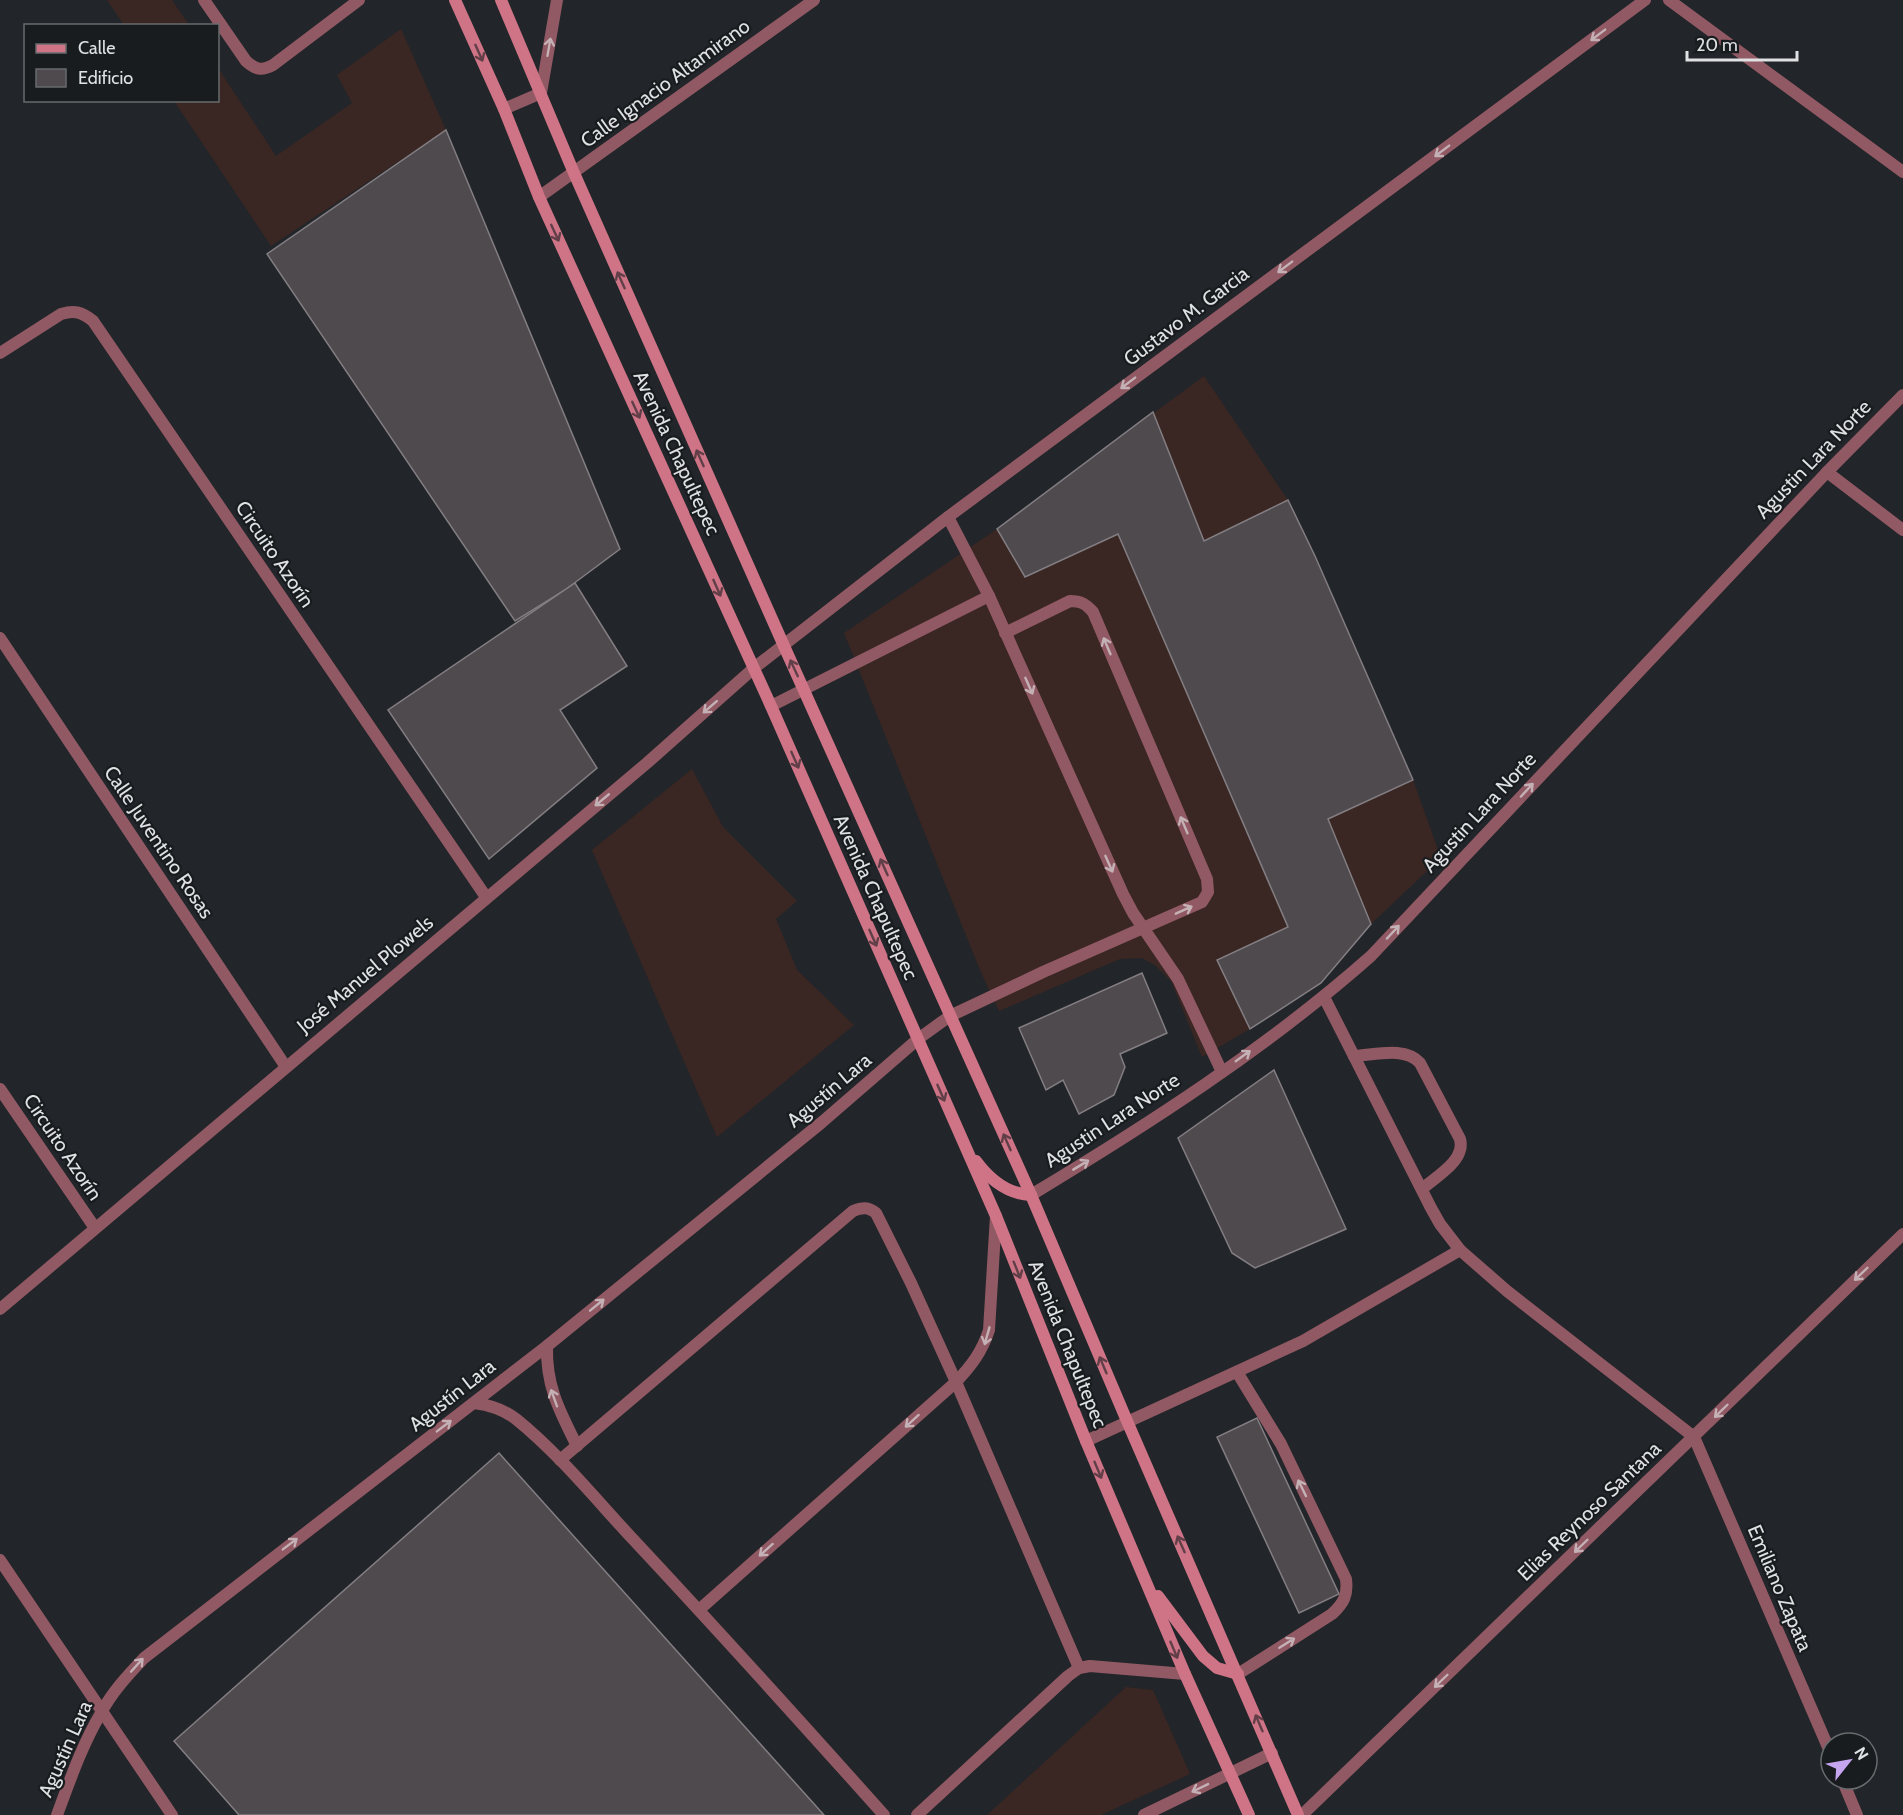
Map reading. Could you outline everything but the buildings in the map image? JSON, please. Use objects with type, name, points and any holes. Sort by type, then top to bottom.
[{"type":"main road","name":"Avenida Chapultepec","points":[[456,0],[504,109],[539,198],[754,668],[996,1216],[1086,1441],[1185,1674],[1249,1815]]},
{"type":"main road","points":[[501,0],[574,173],[783,646],[1031,1195],[1127,1422],[1300,1815]]},
{"type":"main road","points":[[964,1144],[980,1167],[997,1183],[1019,1194],[1031,1195]]},
{"type":"main road","points":[[1138,1564],[1170,1615],[1203,1656],[1217,1668],[1238,1674]]},
{"type":"street","points":[[204,0],[246,62],[254,69],[265,69],[273,65],[358,0]]},
{"type":"street","points":[[504,109],[541,93],[557,0]]},
{"type":"street","name":"Calle Ignacio Altamirano","points":[[539,198],[814,0]]},
{"type":"street","name":"Gustavo M. Garcia","points":[[754,668],[948,516],[1645,0]]},
{"type":"street","points":[[1669,0],[1903,172]]},
{"type":"street","name":"Circuito Azorín","points":[[0,353],[62,314],[72,311],[83,313],[93,321],[486,897]]},
{"type":"street","name":"Agustin Lara Norte","points":[[1031,1195],[1112,1147],[1222,1072],[1324,997],[1371,956],[1827,472],[1903,395]]},
{"type":"street","points":[[1827,472],[1903,530]]},
{"type":"street","points":[[948,516],[989,596],[1123,894],[1178,979],[1222,1072]]},
{"type":"street","points":[[771,706],[989,596]]},
{"type":"street","name":"Agustín Lara","points":[[57,1815],[85,1744],[101,1712],[119,1684],[144,1658],[547,1346],[821,1123],[918,1039],[950,1016],[1202,902],[1208,892],[1207,879],[1093,612],[1087,605],[1078,601],[1070,601],[1005,633]]},
{"type":"street","name":"Calle Juventino Rosas","points":[[0,638],[286,1067]]},
{"type":"street","name":"José Manuel Plowels","points":[[0,1309],[647,763],[754,668]]},
{"type":"street","points":[[1324,997],[1440,1224],[1460,1250],[1507,1291],[1694,1437]]},
{"type":"street","points":[[1354,1056],[1405,1053],[1414,1056],[1420,1063],[1460,1138],[1462,1147],[1459,1156],[1422,1189]]},
{"type":"street","name":"Circuito Azorín","points":[[0,1089],[95,1228]]},
{"type":"street","points":[[560,1460],[854,1211],[870,1208],[876,1213],[911,1283],[956,1382],[1079,1668]]},
{"type":"street","points":[[700,1609],[956,1382],[976,1360],[989,1330],[996,1216]]},
{"type":"street","name":"Elias Reynoso Santana","points":[[1300,1815],[1903,1234]]},
{"type":"street","points":[[1086,1441],[1303,1341],[1460,1250]]},
{"type":"street","points":[[547,1346],[546,1366],[550,1387],[556,1406],[577,1446]]},
{"type":"street","points":[[1237,1372],[1281,1444],[1346,1579],[1348,1591],[1343,1603],[1332,1614],[1238,1674]]},
{"type":"street","points":[[474,1403],[503,1410],[560,1460],[700,1609],[884,1815]]},
{"type":"street","name":"Emiliano Zapata","points":[[1694,1437],[1821,1731]]},
{"type":"street","points":[[0,1560],[172,1815]]},
{"type":"street","points":[[917,1815],[1079,1668],[1100,1666],[1185,1674]]},
{"type":"street","points":[[1145,1815],[1272,1753]]},
{"type":"street","points":[[1847,1791],[1857,1815]]},
{"type":"shaded area","points":[[107,0],[172,0],[188,24],[123,24]]},
{"type":"shaded area","points":[[401,29],[446,130],[271,246],[175,102],[219,102],[219,70],[276,156],[352,103],[337,75]]},
{"type":"shaded area","points":[[1204,376],[1288,500],[1315,556],[1413,780],[1441,858],[1371,924],[1321,983],[1202,1057],[1171,981],[1156,966],[1142,958],[1120,959],[999,1011],[980,970],[844,633],[997,529]]},
{"type":"shaded area","points":[[692,769],[723,827],[797,901],[776,919],[797,970],[854,1025],[717,1137],[592,850]]},
{"type":"shaded area","points":[[1126,1687],[1153,1690],[1190,1774],[1101,1815],[987,1815]]}]
